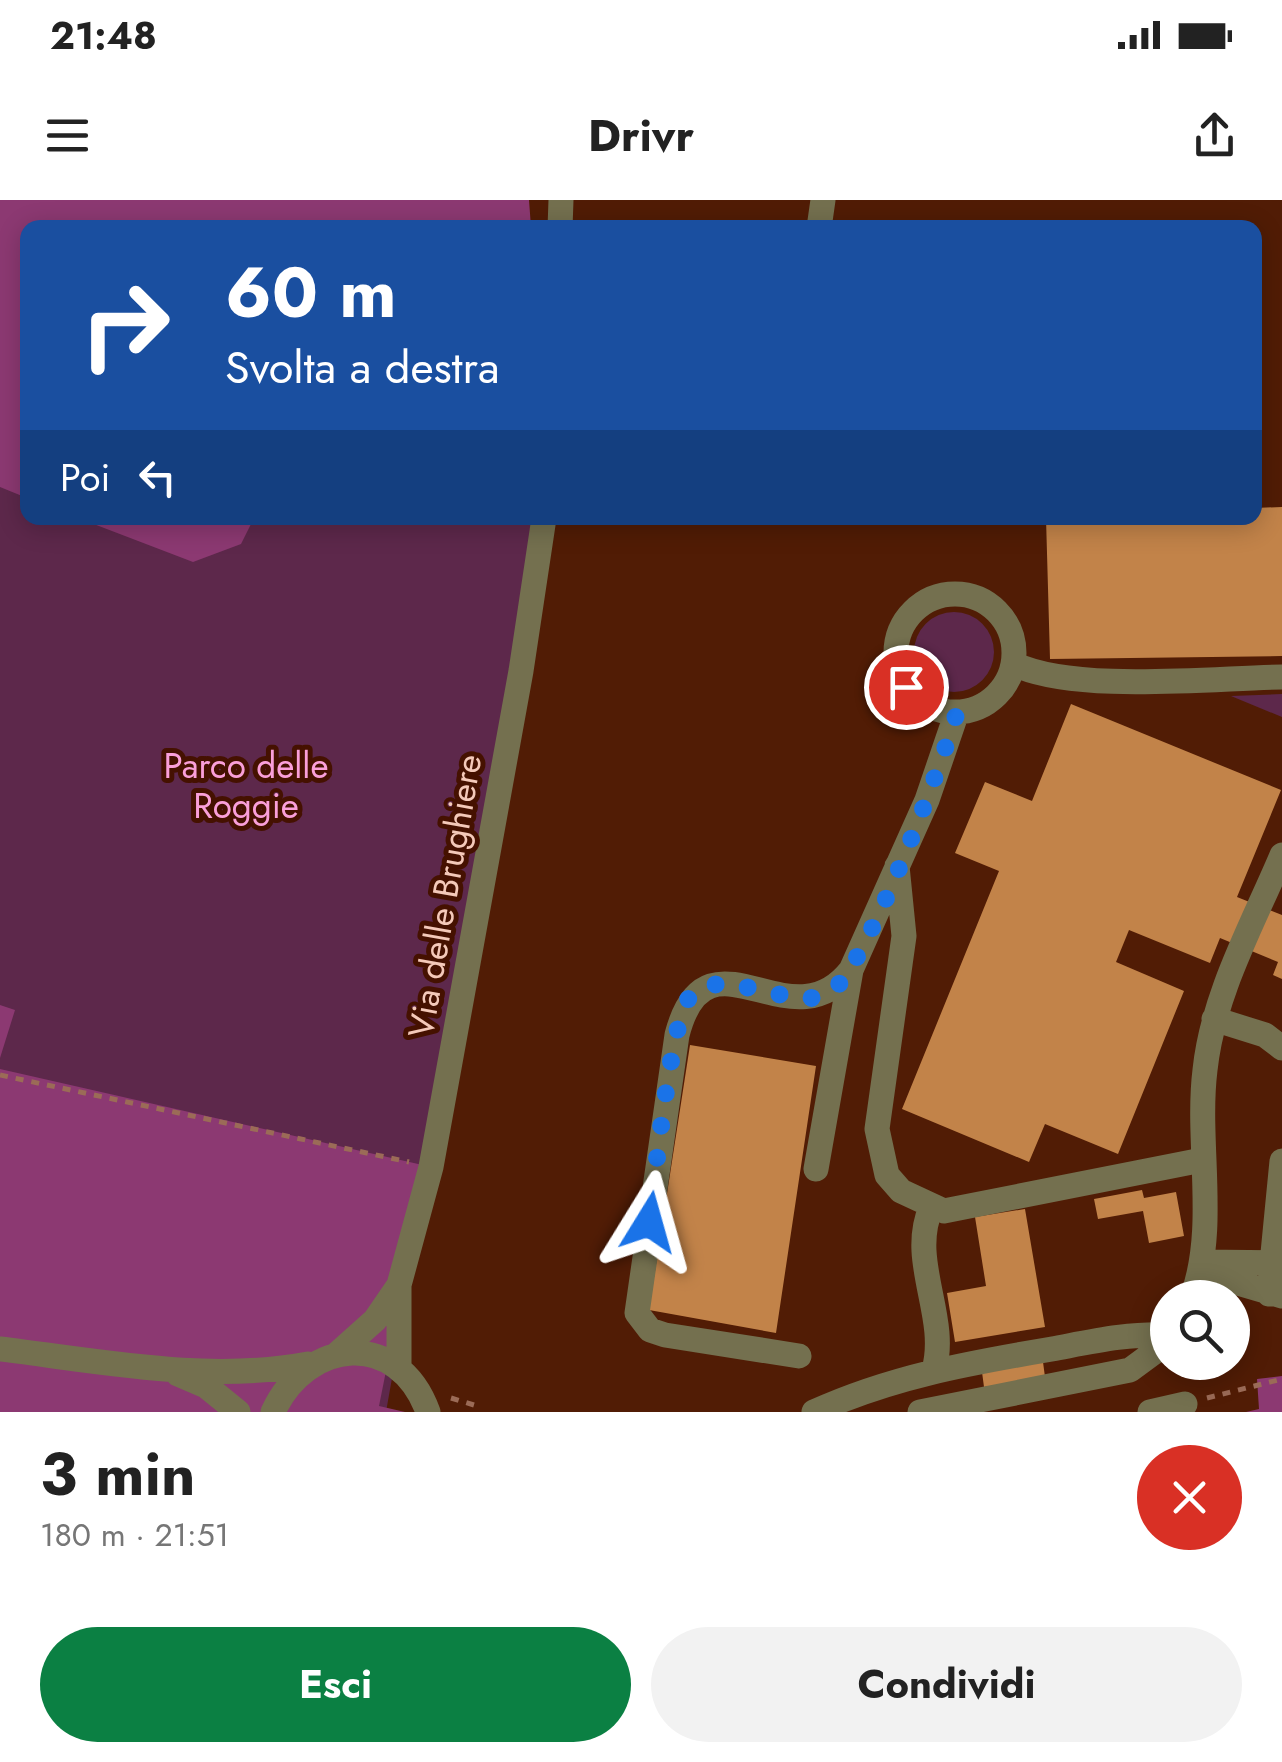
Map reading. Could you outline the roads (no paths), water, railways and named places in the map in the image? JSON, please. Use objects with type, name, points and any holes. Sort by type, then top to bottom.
[{"type":"street","name":"Via delle Brughiere","points":[[399,1368],[399,1285],[431,1166],[518,690],[543,525]]},
{"type":"street","points":[[943,594],[981,599],[1008,626],[1014,664],[994,698],[957,712],[920,700],[906,687],[896,650],[910,614],[943,594]]},
{"type":"street","points":[[1014,664],[1051,676],[1282,677]]},
{"type":"street","points":[[816,1169],[851,970],[927,800],[957,712]]},
{"type":"street","points":[[1197,1280],[1202,1262],[1204,1070],[1214,1019],[1282,855]]},
{"type":"street","points":[[898,866],[904,936],[879,1107],[879,1152],[887,1175],[901,1191],[931,1208],[964,1209],[1202,1160]]},
{"type":"street","points":[[800,1356],[650,1330],[637,1313],[638,1298],[676,1035],[690,996],[702,987],[723,984],[808,998],[825,995],[851,970]]},
{"type":"street","points":[[1214,1019],[1265,1035],[1282,1048]]},
{"type":"street","points":[[1202,1262],[1231,1281],[1276,1295],[1282,1161]]},
{"type":"street","points":[[931,1208],[923,1250],[937,1335],[934,1370]]},
{"type":"street","points":[[1202,1262],[1277,1263]]},
{"type":"street","name":"Via delle Brughiere","points":[[337,1354],[374,1320],[399,1285]]},
{"type":"street","points":[[814,1412],[865,1390],[934,1370],[1112,1339],[1150,1338]]},
{"type":"street","points":[[0,1350],[154,1367],[251,1371],[308,1364],[337,1354],[370,1355],[399,1368],[420,1392],[428,1412]]},
{"type":"street","points":[[920,1412],[1130,1370],[1150,1353]]},
{"type":"street","points":[[273,1412],[285,1385],[308,1364]]},
{"type":"street","points":[[154,1367],[206,1386],[238,1412]]},
{"type":"street","points":[[1150,1412],[1186,1404]]},
{"type":"park label","name":"Parco delle Roggie","points":[[246,786]]}]
